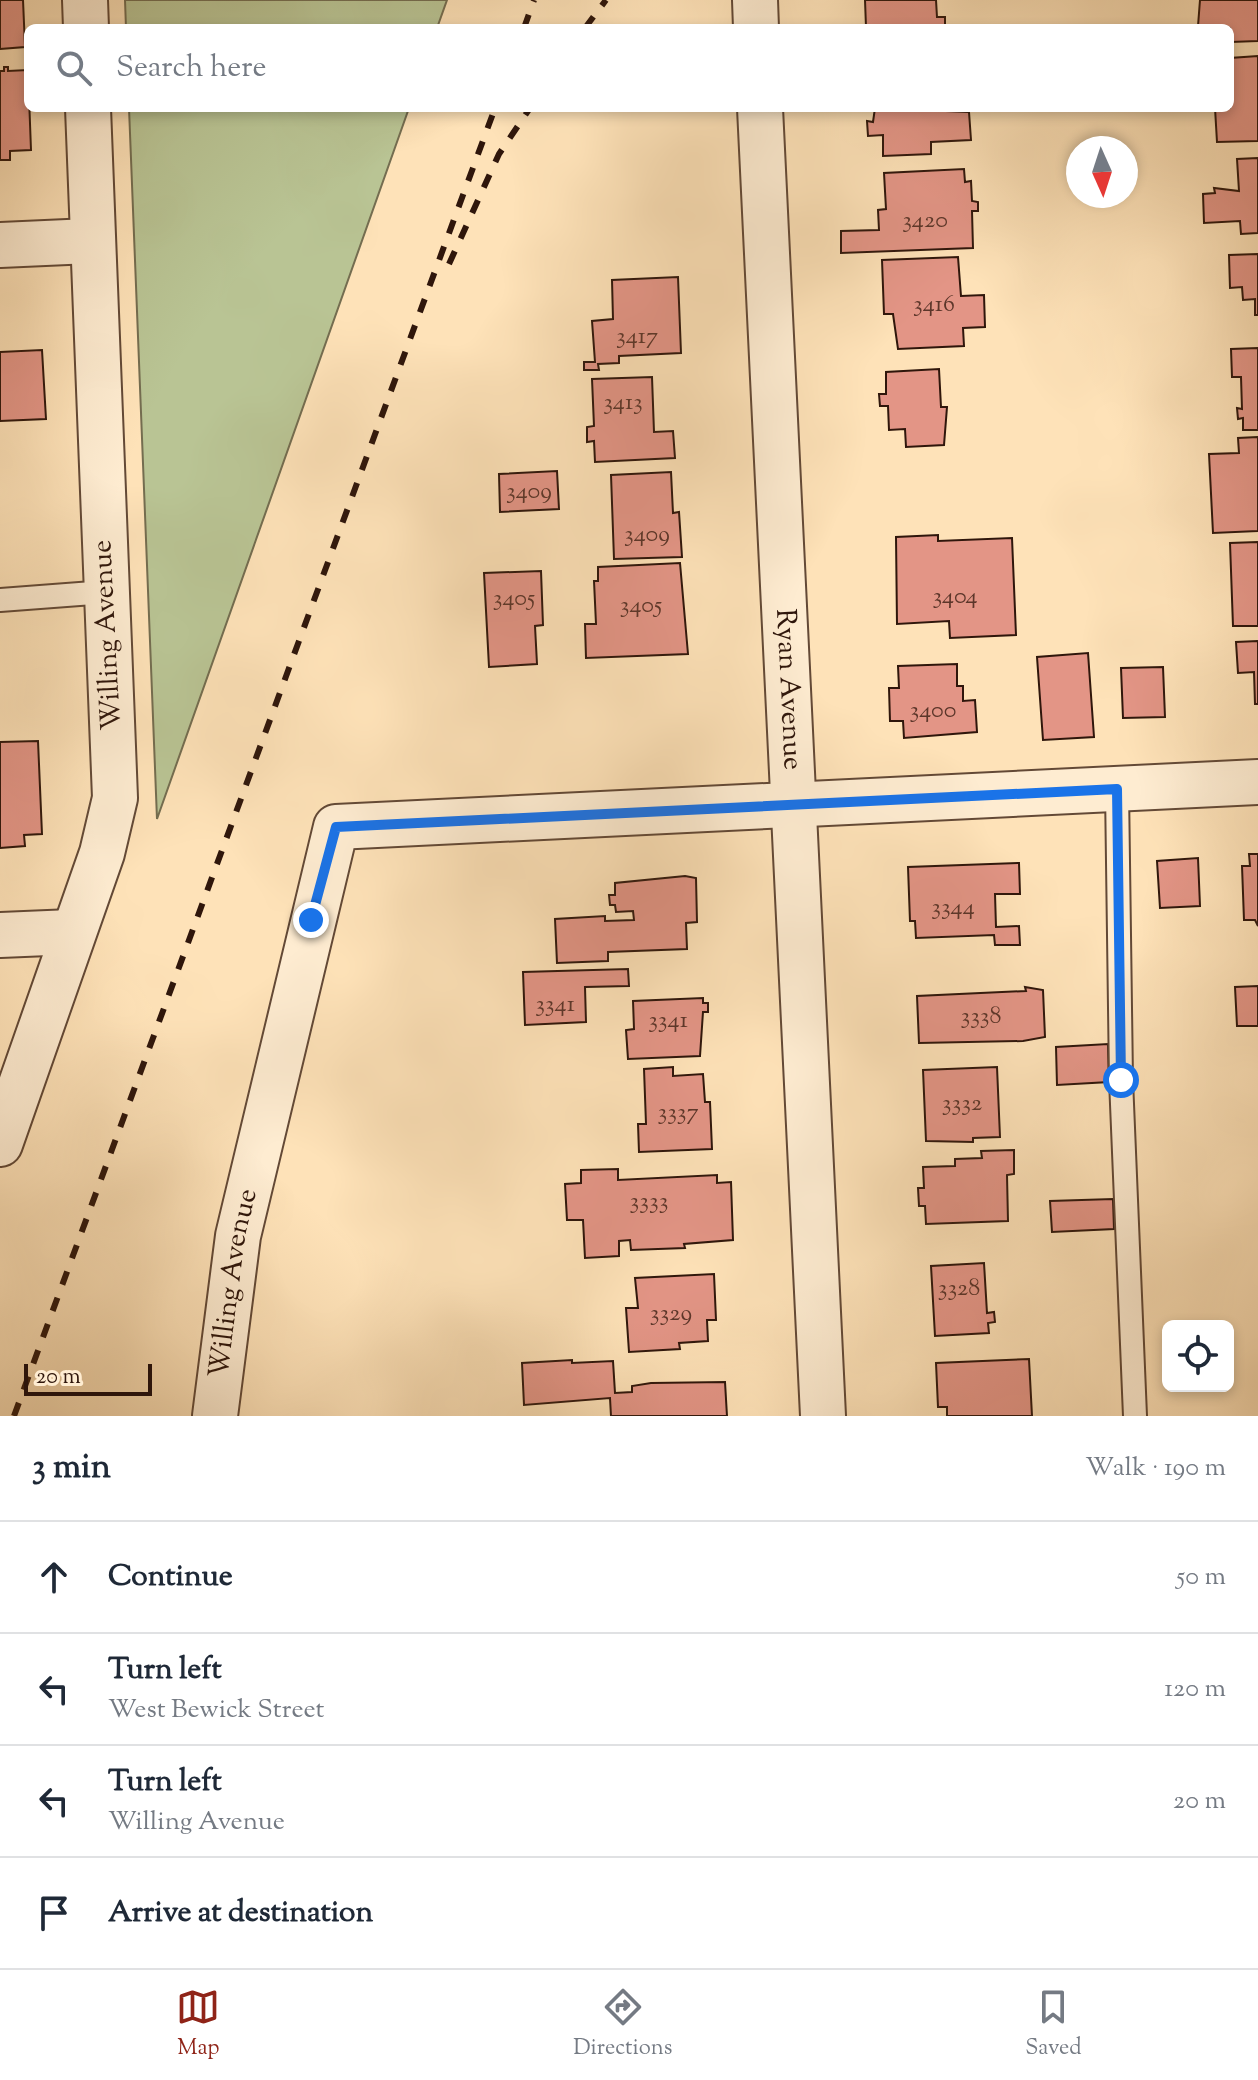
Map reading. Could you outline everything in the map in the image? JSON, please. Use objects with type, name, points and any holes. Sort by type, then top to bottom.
[{"type":"street","points":[[85,0],[86,24]]},
{"type":"street","points":[[755,0],[756,24]]},
{"type":"street","name":"Willing Avenue","points":[[0,1144],[102,853],[115,798],[90,241],[88,112]]},
{"type":"street","name":"Ryan Avenue","points":[[760,112],[823,1416]]},
{"type":"street","points":[[0,245],[90,241]]},
{"type":"street","points":[[792,805],[1258,782]]},
{"type":"street","name":"Willing Avenue","points":[[215,1416],[238,1236],[336,827],[792,805]]},
{"type":"street","points":[[0,935],[72,932]]},
{"type":"lane","points":[[0,600],[106,592]]},
{"type":"lane","points":[[1117,789],[1121,1080],[1135,1416]]},
{"type":"green space","points":[[125,0],[447,0],[438,24],[126,24]]},
{"type":"green space","points":[[129,112],[408,112],[157,819]]},
{"type":"building","points":[[0,0],[23,0],[24,47],[0,49]]},
{"type":"building","points":[[865,0],[936,0],[937,17],[945,17],[945,24],[866,24]]},
{"type":"building","points":[[1200,0],[1258,0],[1258,41],[1234,42],[1234,24],[1198,24]]},
{"type":"building","points":[[1258,56],[1258,141],[1217,142],[1215,112],[1234,112],[1234,58]]},
{"type":"building","points":[[4,67],[8,67],[8,71],[24,70],[24,112],[30,112],[31,150],[10,151],[10,160],[0,160],[0,71],[4,71]]},
{"type":"building","points":[[874,112],[969,112],[971,140],[931,142],[931,154],[883,156],[883,135],[868,136],[867,121],[873,122]]},
{"type":"building","points":[[1258,158],[1258,233],[1241,234],[1240,221],[1204,223],[1203,194],[1215,193],[1214,188],[1239,191],[1237,159]]},
{"type":"building","points":[[964,169],[965,182],[971,181],[972,201],[978,202],[978,211],[972,211],[973,248],[841,253],[841,231],[879,230],[878,210],[886,209],[884,173]]},
{"type":"building","points":[[1258,254],[1258,315],[1255,315],[1255,299],[1243,300],[1242,287],[1230,288],[1229,255]]},
{"type":"building","points":[[958,257],[961,296],[984,295],[985,327],[963,328],[964,346],[898,349],[893,314],[884,314],[882,260]]},
{"type":"building","points":[[678,277],[681,353],[619,356],[619,363],[598,364],[599,370],[584,370],[584,362],[595,362],[592,321],[613,319],[612,280]]},
{"type":"building","points":[[1258,348],[1258,430],[1243,430],[1243,418],[1238,419],[1237,408],[1242,409],[1241,377],[1232,377],[1231,349]]},
{"type":"building","points":[[42,350],[46,419],[0,421],[0,352]]},
{"type":"building","points":[[939,369],[941,407],[947,407],[944,445],[906,447],[905,429],[889,430],[888,406],[880,406],[879,394],[886,394],[886,372]]},
{"type":"building","points":[[652,377],[654,432],[673,431],[675,458],[595,462],[594,441],[587,442],[587,427],[594,426],[592,379]]},
{"type":"building","points":[[1258,437],[1258,531],[1213,533],[1209,454],[1239,453],[1238,438]]},
{"type":"building","points":[[557,471],[559,509],[500,512],[499,474]]},
{"type":"building","points":[[671,472],[673,513],[679,512],[682,557],[614,559],[611,475]]},
{"type":"building","points":[[938,535],[938,541],[1012,538],[1016,635],[950,638],[949,621],[897,624],[896,537]]},
{"type":"building","points":[[1258,542],[1258,626],[1233,626],[1230,543]]},
{"type":"building","points":[[680,563],[688,654],[586,658],[585,624],[596,624],[594,581],[598,581],[598,567]]},
{"type":"building","points":[[541,571],[543,625],[535,626],[537,664],[489,667],[484,573]]},
{"type":"building","points":[[1258,641],[1258,704],[1255,704],[1254,672],[1238,673],[1236,642]]},
{"type":"building","points":[[1088,653],[1094,737],[1043,740],[1037,657]]},
{"type":"building","points":[[957,664],[957,686],[963,686],[963,701],[975,700],[977,732],[904,738],[903,721],[890,721],[889,688],[899,688],[898,666]]},
{"type":"building","points":[[1163,667],[1165,717],[1123,718],[1121,668]]},
{"type":"building","points":[[38,741],[42,834],[24,835],[25,846],[0,848],[0,742]]},
{"type":"building","points":[[1249,854],[1258,854],[1258,926],[1255,920],[1244,920],[1242,866],[1250,866]]},
{"type":"building","points":[[1198,858],[1200,906],[1160,908],[1157,861]]},
{"type":"building","points":[[1019,863],[1020,894],[995,894],[996,927],[1019,926],[1020,945],[995,945],[994,935],[916,938],[915,921],[910,921],[908,867]]},
{"type":"building","points":[[685,876],[696,878],[697,922],[686,923],[687,949],[608,952],[608,961],[557,963],[555,919],[605,916],[605,921],[634,920],[633,911],[616,912],[615,905],[610,905],[609,895],[615,895],[615,883]]},
{"type":"building","points":[[628,969],[629,986],[585,987],[586,1022],[525,1025],[523,972]]},
{"type":"building","points":[[1258,986],[1258,1026],[1237,1026],[1235,987]]},
{"type":"building","points":[[1025,987],[1043,990],[1045,1037],[1023,1041],[919,1043],[917,996],[1026,991]]},
{"type":"building","points":[[703,998],[703,1003],[708,1003],[708,1012],[703,1012],[700,1056],[628,1059],[626,1030],[634,1029],[633,1001]]},
{"type":"building","points":[[1108,1044],[1109,1082],[1057,1085],[1056,1047]]},
{"type":"building","points":[[673,1067],[673,1076],[703,1074],[705,1102],[710,1102],[712,1149],[639,1152],[638,1124],[646,1124],[644,1069]]},
{"type":"building","points":[[997,1067],[1000,1137],[973,1138],[973,1142],[926,1141],[923,1070]]},
{"type":"building","points":[[1014,1150],[1014,1174],[1007,1175],[1008,1221],[926,1224],[925,1206],[919,1206],[918,1188],[924,1188],[923,1167],[955,1166],[955,1159],[982,1158],[981,1151]]},
{"type":"building","points":[[618,1169],[618,1180],[717,1175],[717,1183],[731,1182],[733,1240],[684,1244],[685,1248],[631,1250],[630,1240],[619,1241],[619,1256],[585,1258],[583,1220],[567,1220],[565,1184],[581,1183],[581,1170]]},
{"type":"building","points":[[1113,1199],[1114,1229],[1052,1232],[1050,1201]]},
{"type":"building","points":[[984,1263],[987,1313],[994,1312],[995,1322],[988,1323],[989,1333],[935,1336],[931,1266]]},
{"type":"building","points":[[714,1274],[716,1320],[707,1320],[708,1341],[679,1343],[680,1349],[629,1352],[626,1308],[638,1308],[635,1278]]},
{"type":"building","points":[[1029,1359],[1032,1416],[947,1416],[947,1407],[938,1407],[936,1363]]},
{"type":"building","points":[[572,1360],[572,1363],[613,1361],[615,1393],[632,1392],[632,1386],[651,1383],[725,1382],[727,1416],[611,1416],[610,1398],[524,1405],[522,1363]]},
{"type":"railway","points":[[525,24],[534,0]]},
{"type":"railway","points":[[588,24],[606,0]]},
{"type":"railway","points":[[14,1416],[494,112]]},
{"type":"railway","points":[[449,264],[499,154],[527,112]]},
{"type":"route","points":[[311,920],[336,827],[1117,789],[1121,1080]]}]
